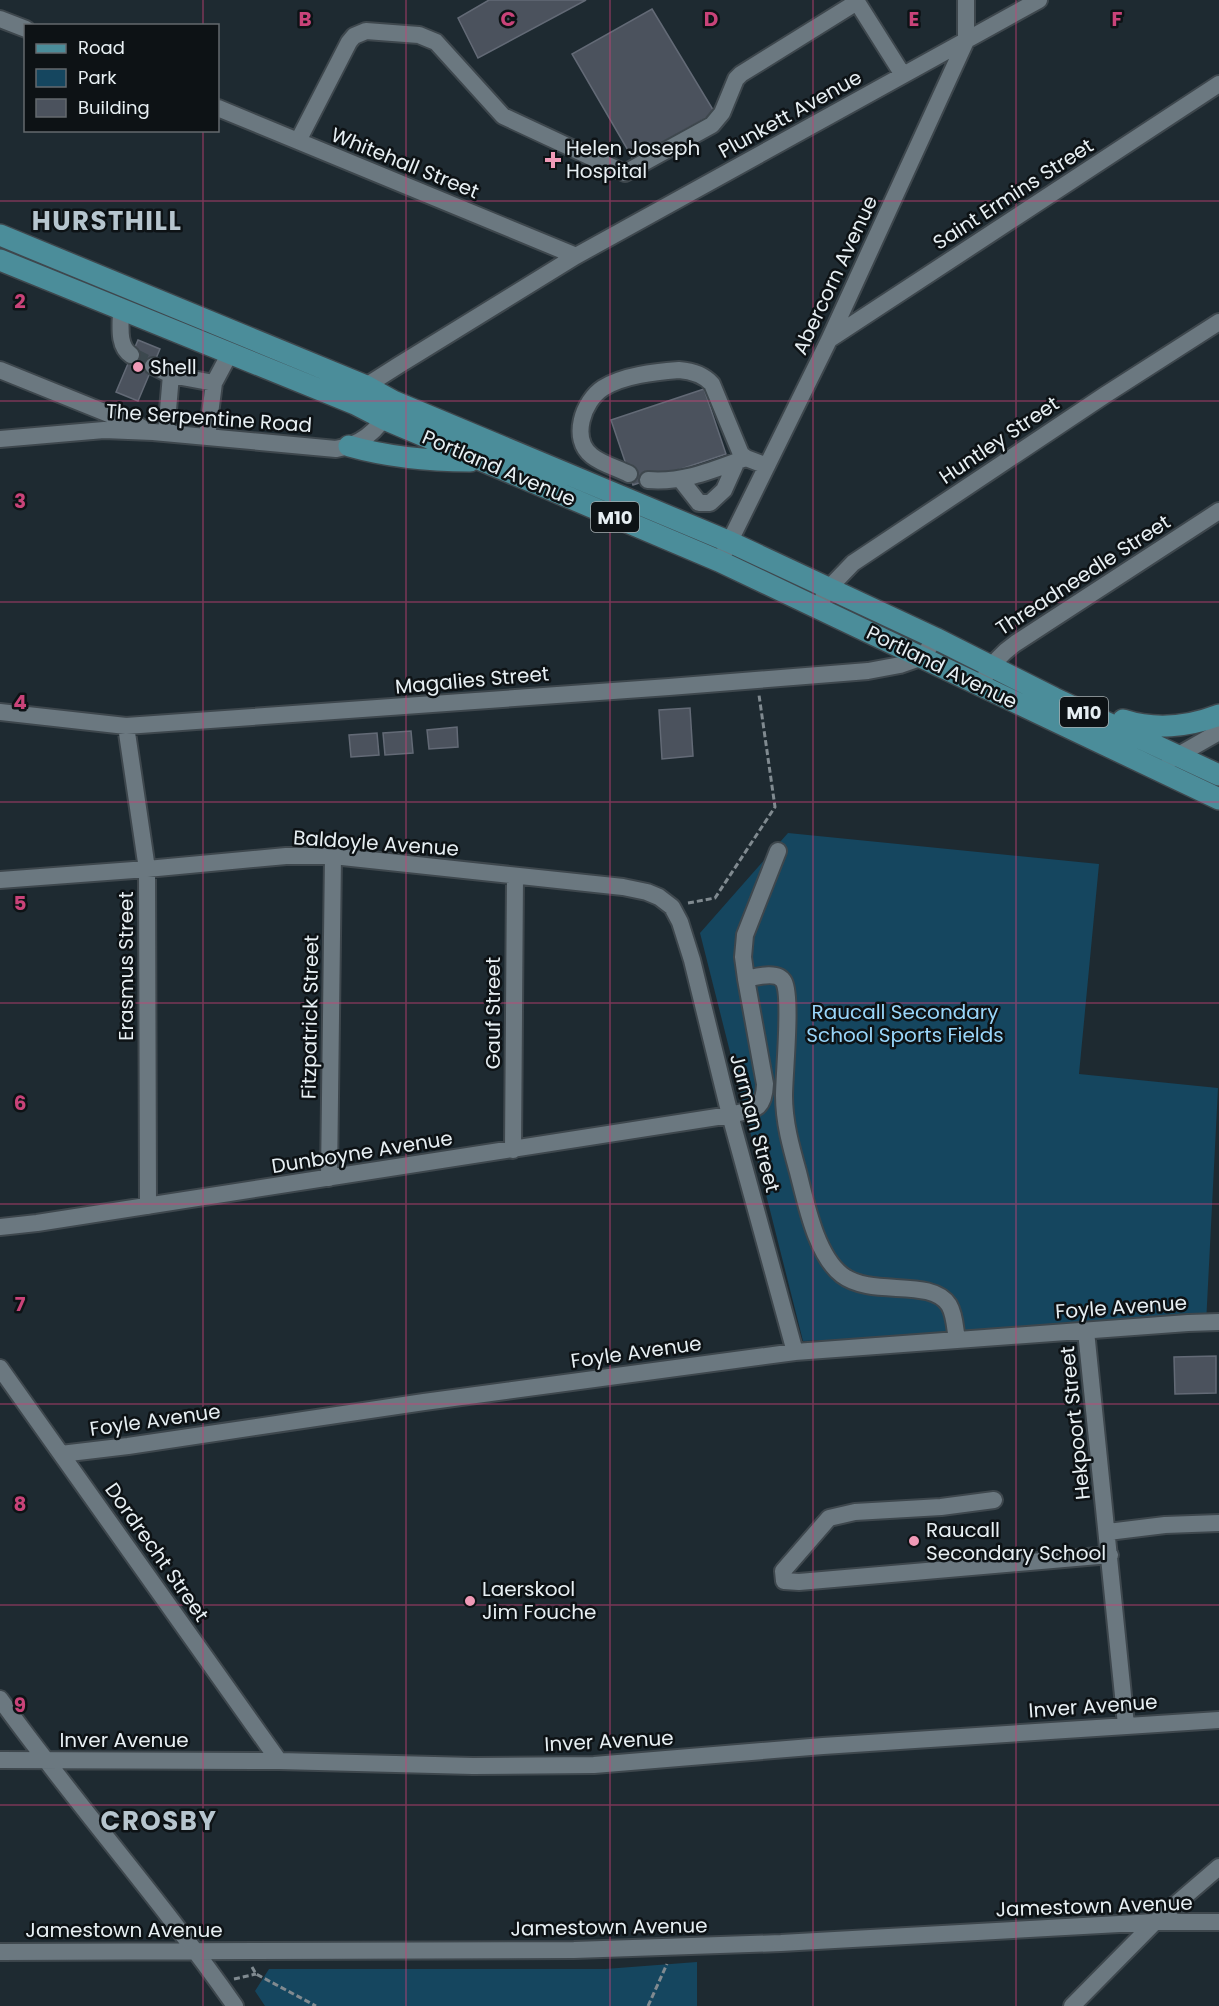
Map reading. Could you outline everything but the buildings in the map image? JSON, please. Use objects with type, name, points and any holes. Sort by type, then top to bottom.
[{"type":"main road","name":"Portland Avenue","points":[[0,235],[360,395],[483,461],[719,561],[1219,799]]},
{"type":"main road","name":"Portland Avenue","points":[[0,260],[230,353],[360,395]]},
{"type":"main road","name":"Portland Avenue","points":[[389,410],[730,542],[1219,775]]},
{"type":"main road","points":[[349,447],[398,456],[483,461]]},
{"type":"main road","points":[[1054,698],[1141,725],[1164,726],[1191,723],[1219,716]]},
{"type":"street","name":"Abercorn Avenue","points":[[719,561],[829,340],[966,41],[966,0]]},
{"type":"street","name":"Plunkett Avenue","points":[[360,395],[576,256],[1039,0]]},
{"type":"street","points":[[298,141],[349,42],[354,36],[366,31],[419,35],[436,42],[503,116],[625,173],[712,125],[722,112],[736,79],[741,74],[858,1],[903,75]]},
{"type":"street","points":[[0,19],[24,28]]},
{"type":"street","name":"Saint Ermins Street","points":[[829,340],[1219,84]]},
{"type":"street","name":"Whitehall Street","points":[[219,108],[576,256]]},
{"type":"street","points":[[121,309],[123,345],[126,352],[131,355]]},
{"type":"street","name":"Huntley Street","points":[[818,609],[828,589],[853,562],[1219,322]]},
{"type":"street","points":[[207,436],[214,383],[230,353]]},
{"type":"street","points":[[153,366],[171,375],[214,383]]},
{"type":"street","points":[[0,369],[160,432],[171,375]]},
{"type":"street","points":[[630,474],[593,457],[587,450],[582,442],[581,430],[585,410],[592,398],[603,388],[615,382],[679,370],[706,378],[712,384],[742,460],[724,490],[710,503],[699,503],[681,480]]},
{"type":"street","points":[[349,447],[364,439],[389,410]]},
{"type":"street","name":"The Serpentine Road","points":[[0,439],[104,430],[160,432],[336,448],[349,447]]},
{"type":"street","points":[[648,480],[681,480],[742,460],[767,466]]},
{"type":"street","name":"Threadneedle Street","points":[[980,685],[991,666],[1003,652],[1219,511]]},
{"type":"street","points":[[923,657],[935,638]]},
{"type":"street","name":"Magalies Street","points":[[0,712],[126,726],[397,708],[888,668],[923,657]]},
{"type":"street","name":"Erasmus Street","points":[[126,726],[147,869],[148,1206]]},
{"type":"street","points":[[1155,770],[1219,732]]},
{"type":"street","points":[[778,851],[745,935],[743,957],[746,980],[758,976],[773,976],[780,978],[784,983],[786,1016],[783,1098],[788,1134],[810,1217],[834,1267],[853,1282],[868,1286],[922,1289],[937,1295],[948,1303],[953,1314],[957,1340]]},
{"type":"street","name":"Baldoyle Avenue","points":[[0,880],[286,856],[333,856],[635,889],[659,897],[672,907]]},
{"type":"street","name":"Fitzpatrick Street","points":[[329,1178],[333,856]]},
{"type":"street","name":"Gauf Street","points":[[513,1150],[515,876]]},
{"type":"street","name":"Jarman Street","points":[[672,907],[680,922],[692,960],[730,1115],[795,1352]]},
{"type":"street","name":"Dunboyne Avenue","points":[[0,1227],[513,1150],[755,1109],[765,1098],[765,1084],[746,980]]},
{"type":"street","name":"Foyle Avenue","points":[[61,1454],[795,1352],[1219,1322]]},
{"type":"street","name":"Hekpoort Street","points":[[1086,1331],[1126,1725]]},
{"type":"street","name":"Dordrecht Street","points":[[0,1368],[279,1761]]},
{"type":"street","points":[[994,1500],[940,1507],[855,1512],[829,1518],[783,1571],[784,1581],[799,1582],[1110,1554]]},
{"type":"street","points":[[1108,1532],[1165,1525],[1219,1523]]},
{"type":"street","points":[[0,1699],[44,1760],[194,1950],[235,2006]]},
{"type":"street","name":"Inver Avenue","points":[[0,1760],[279,1761],[484,1766],[594,1765],[823,1746],[1219,1720]]},
{"type":"street","points":[[1072,2006],[1155,1922],[1219,1867]]},
{"type":"street","name":"Jamestown Avenue","points":[[0,1952],[574,1950],[781,1943],[1155,1922],[1219,1923]]},
{"type":"path","points":[[672,907],[715,897],[775,807],[757,679]]},
{"type":"path","points":[[648,2006],[675,1947]]},
{"type":"path","points":[[243,1950],[256,1974],[316,2006]]},
{"type":"green space","name":"Raucall Secondary School Sports Fields","points":[[788,833],[1099,864],[1079,1074],[1218,1088],[1206,1324],[803,1341],[700,933]]},
{"type":"green space","points":[[697,1962],[697,2006],[265,2006],[255,1991],[269,1969],[605,1969]]},
{"type":"tunnel","points":[[131,355],[153,366]]},
{"type":"place","name":"Helen Joseph Hospital","points":[[553,160]]},
{"type":"place","name":"Shell","points":[[138,367]]},
{"type":"place","name":"Raucall Secondary School","points":[[914,1541]]},
{"type":"place","name":"Laerskool Jim Fouche","points":[[470,1601]]},
{"type":"district","name":"HURSTHILL","points":[[107,221]]},
{"type":"district","name":"CROSBY","points":[[159,1821]]}]
